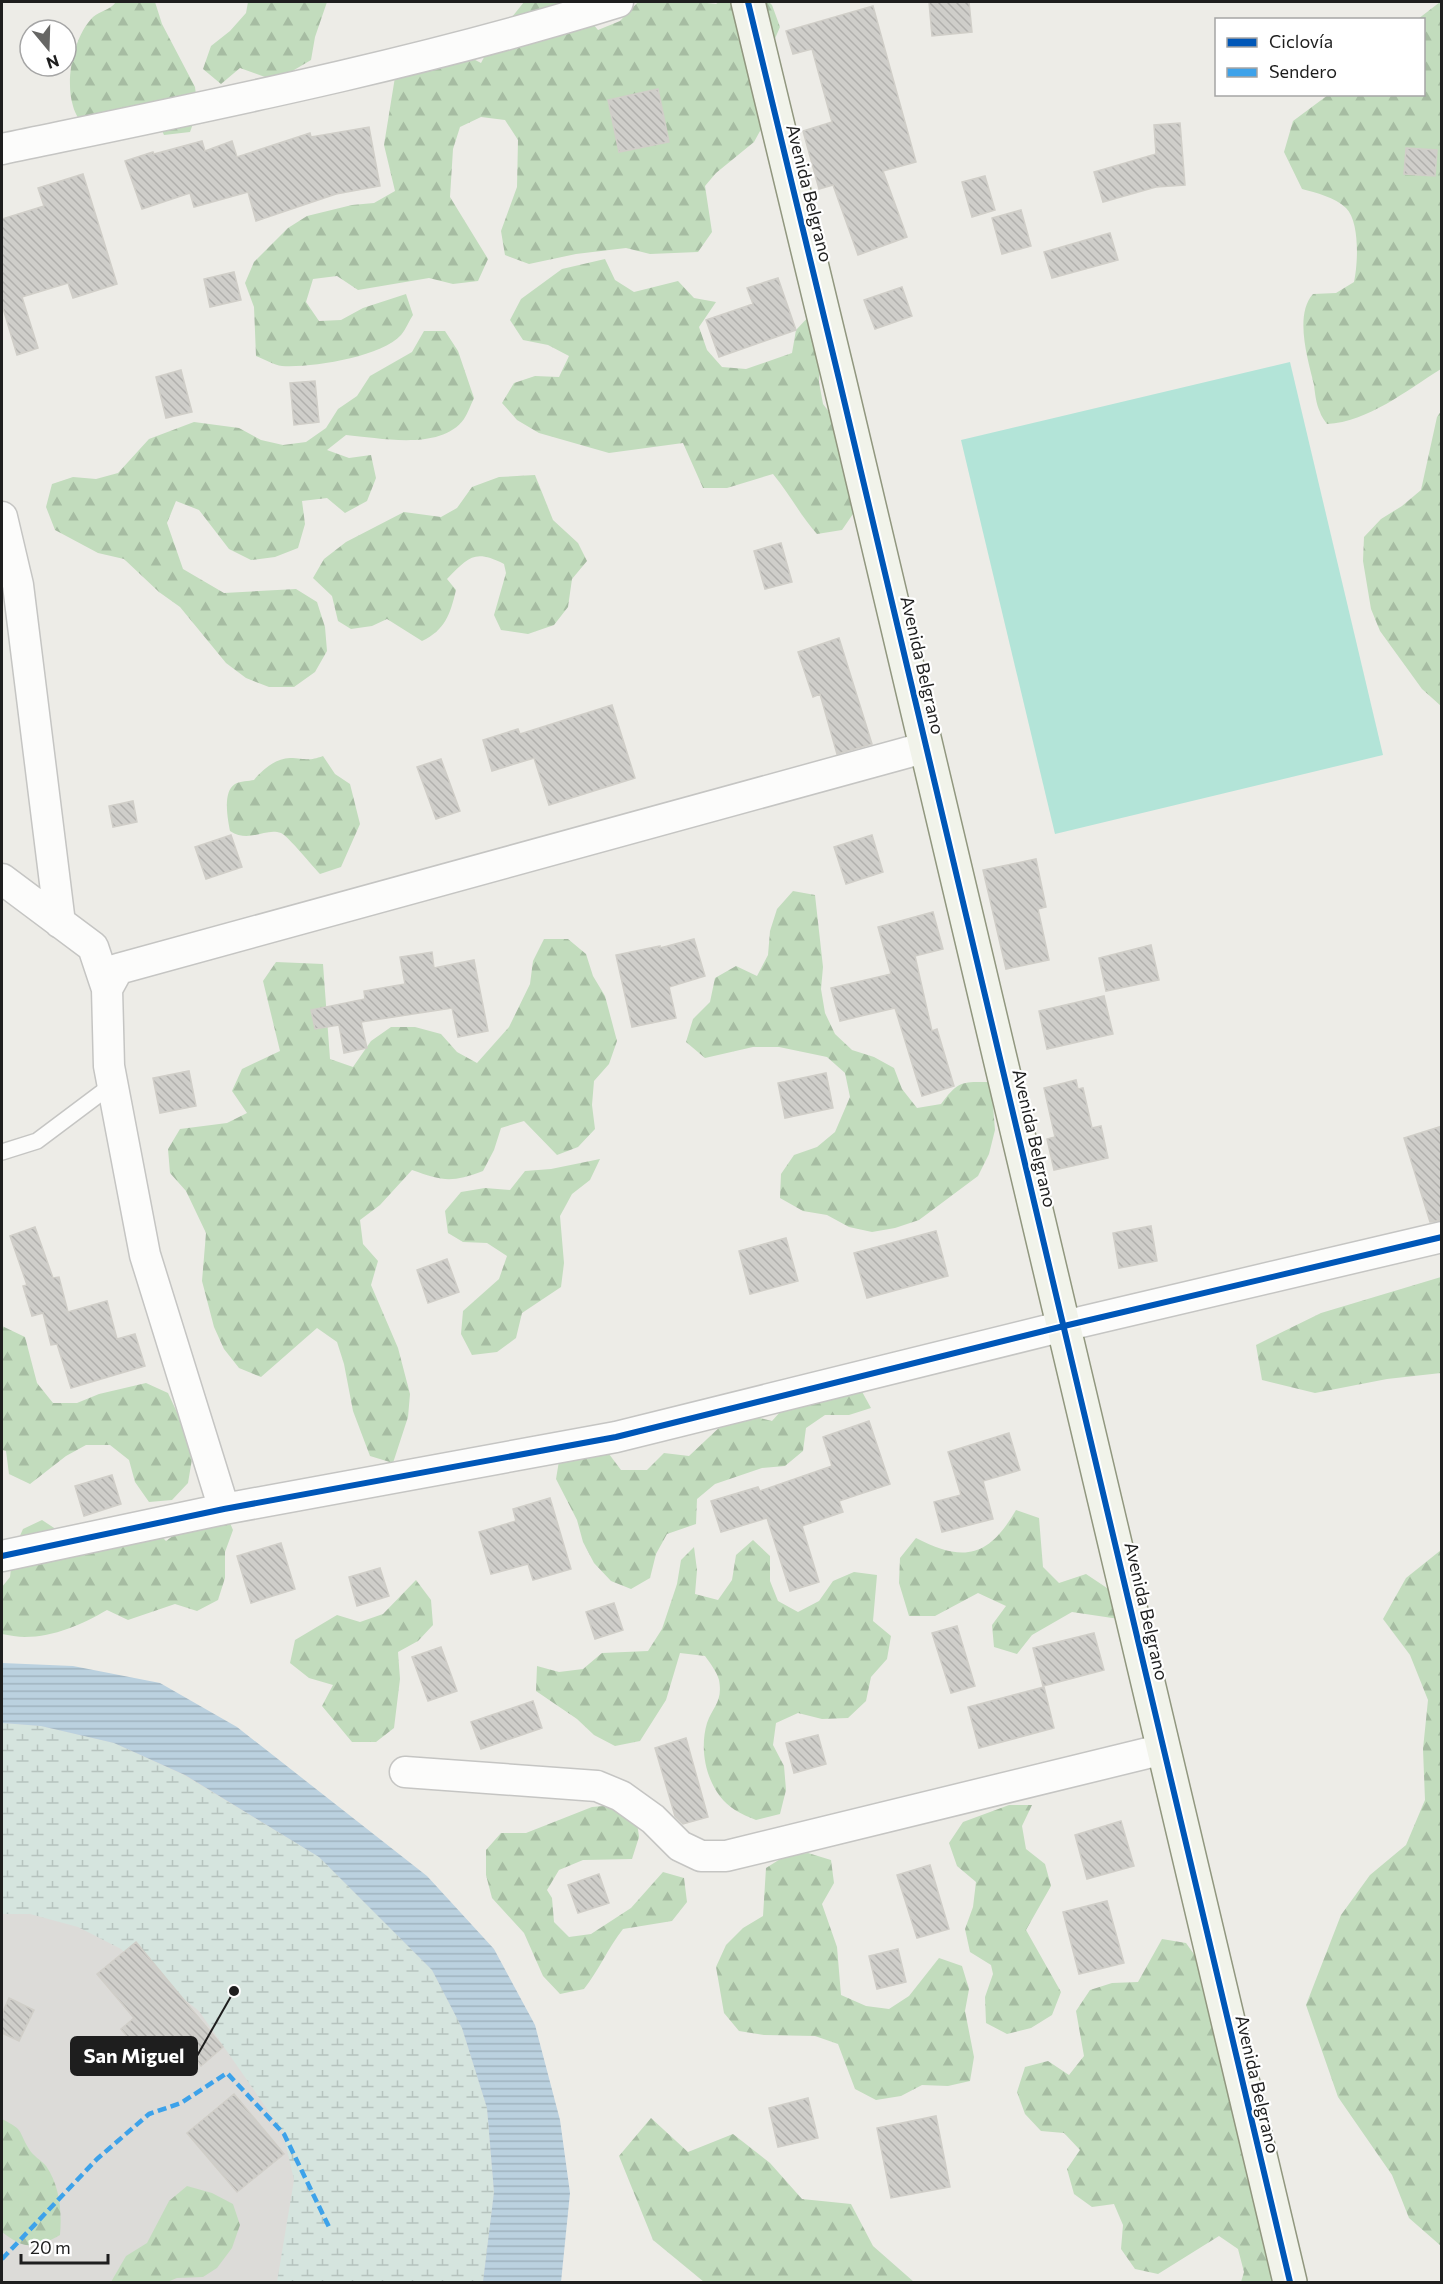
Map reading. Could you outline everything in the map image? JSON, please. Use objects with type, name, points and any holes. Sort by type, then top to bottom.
[{"type":"street","points":[[2,149],[299,87],[551,23],[618,2]]},
{"type":"street","name":"Avenida Belgrano","points":[[748,2],[927,747],[1290,2283]]},
{"type":"street","points":[[2,517],[18,585],[60,923]]},
{"type":"street","points":[[107,989],[118,969],[927,747]]},
{"type":"street","points":[[2,879],[93,947],[107,989],[109,1066],[145,1255],[224,1509]]},
{"type":"street","points":[[2,1556],[224,1509],[616,1437],[1064,1326],[1442,1237]]},
{"type":"street","points":[[405,1772],[597,1786],[621,1796],[652,1819],[680,1846],[701,1856],[726,1856],[1164,1749]]},
{"type":"lane","points":[[2,1152],[37,1141],[112,1084]]},
{"type":"shaded area","points":[[1290,362],[1383,755],[1055,834],[961,440]]},
{"type":"shaded area","points":[[2,1663],[73,1666],[160,1683],[237,1727],[427,1876],[494,1949],[535,2025],[560,2120],[570,2193],[561,2282],[483,2282],[494,2192],[487,2108],[462,2028],[432,1970],[319,1857],[185,1775],[114,1743],[41,1726],[2,1723]]},
{"type":"shaded area","points":[[2,1695],[266,1795],[502,2039],[511,2282],[2,2282]]},
{"type":"green space","points":[[116,2],[155,2],[162,24],[195,87],[198,110],[190,132],[164,135],[154,113],[84,127],[73,106],[70,84],[70,78],[78,78],[78,42],[93,17]]},
{"type":"green space","points":[[248,2],[327,2],[315,37],[311,60],[289,73],[265,77],[240,68],[221,84],[203,69],[211,46],[230,31],[246,13]]},
{"type":"green space","points":[[524,2],[587,2],[583,12],[598,30],[620,21],[638,2],[716,4],[719,2],[769,2],[772,5],[780,27],[760,73],[766,120],[754,142],[716,173],[705,186],[712,232],[698,252],[650,254],[626,248],[576,254],[529,264],[505,255],[501,231],[517,187],[518,140],[505,120],[481,117],[460,127],[453,149],[450,197],[488,259],[478,281],[453,284],[429,278],[358,290],[337,276],[313,279],[306,302],[319,321],[341,320],[363,308],[406,294],[413,315],[401,335],[391,343],[345,360],[295,366],[279,365],[256,356],[254,307],[245,283],[254,262],[288,228],[307,216],[352,205],[374,203],[395,191],[384,145],[395,77],[460,52],[481,63],[492,42]]},
{"type":"green space","points":[[1441,2],[1441,369],[1387,404],[1357,418],[1327,424],[1318,406],[1306,351],[1304,314],[1313,294],[1336,293],[1354,282],[1357,254],[1356,233],[1351,214],[1342,204],[1302,189],[1284,152],[1293,121],[1327,96],[1425,96],[1425,18],[1419,18]]},
{"type":"green space","points":[[605,259],[615,280],[634,292],[678,281],[694,298],[716,302],[699,327],[707,350],[722,367],[746,369],[792,353],[796,330],[812,313],[821,333],[819,382],[823,404],[851,441],[855,511],[842,530],[817,534],[773,474],[727,488],[703,488],[683,443],[609,453],[539,433],[517,420],[502,403],[514,383],[535,376],[559,377],[569,356],[548,345],[523,340],[510,320],[521,299],[562,269]]},
{"type":"green space","points":[[424,331],[445,331],[458,351],[474,398],[464,419],[454,429],[441,435],[426,439],[393,440],[346,435],[327,450],[349,458],[371,455],[376,478],[367,501],[345,513],[327,498],[302,501],[305,524],[298,548],[275,557],[251,560],[229,549],[199,510],[176,501],[167,523],[183,569],[224,593],[296,589],[317,602],[325,627],[327,651],[315,672],[294,687],[269,687],[246,678],[226,663],[180,607],[159,592],[124,559],[98,553],[55,530],[46,507],[52,484],[73,477],[96,479],[118,473],[149,439],[194,422],[239,428],[261,440],[283,445],[306,442],[326,428],[338,409],[357,396],[370,376],[412,352]]},
{"type":"green space","points":[[1441,411],[1441,706],[1422,689],[1380,631],[1371,609],[1363,561],[1364,537],[1381,519],[1402,506],[1421,490],[1437,417]]},
{"type":"green space","points":[[535,475],[553,520],[578,543],[587,561],[572,579],[568,607],[554,625],[528,634],[501,630],[494,615],[506,573],[504,564],[479,556],[461,565],[447,579],[456,590],[449,614],[436,632],[422,641],[387,619],[372,626],[351,629],[338,621],[332,596],[313,578],[324,559],[346,542],[404,512],[441,517],[457,508],[472,487],[499,477]]},
{"type":"green space","points":[[323,756],[335,774],[350,784],[360,824],[341,867],[320,874],[281,833],[269,832],[244,836],[230,831],[227,799],[228,793],[235,784],[254,780],[265,769],[280,760]]},
{"type":"green space","points":[[793,891],[815,895],[823,967],[821,989],[825,1013],[835,1034],[852,1050],[874,1057],[894,1068],[902,1089],[917,1108],[941,1104],[952,1090],[962,1084],[991,1082],[995,1130],[989,1154],[978,1176],[919,1220],[895,1228],[872,1232],[849,1227],[827,1215],[803,1211],[780,1198],[781,1174],[794,1155],[817,1147],[835,1132],[850,1097],[845,1073],[827,1057],[779,1047],[753,1047],[705,1058],[686,1042],[693,1019],[710,1002],[715,978],[736,966],[757,976],[768,955],[770,931],[777,909]]},
{"type":"green space","points":[[544,939],[568,939],[586,954],[593,976],[605,996],[617,1041],[609,1064],[594,1081],[592,1105],[595,1129],[578,1147],[557,1155],[524,1121],[501,1128],[494,1150],[483,1171],[447,1179],[412,1170],[380,1205],[360,1220],[363,1244],[378,1261],[371,1285],[398,1348],[410,1394],[408,1417],[393,1463],[370,1456],[353,1411],[344,1364],[337,1342],[317,1328],[261,1377],[239,1368],[224,1349],[214,1327],[202,1281],[206,1233],[186,1191],[170,1173],[168,1149],[180,1129],[227,1123],[247,1113],[232,1091],[242,1069],[280,1051],[263,981],[276,962],[323,964],[330,1059],[353,1067],[371,1041],[391,1027],[415,1027],[441,1034],[457,1052],[477,1063],[509,1027],[530,984],[533,961]]},
{"type":"green space","points":[[600,1159],[590,1180],[572,1194],[560,1216],[564,1263],[561,1287],[522,1313],[516,1338],[497,1352],[472,1355],[461,1334],[463,1311],[499,1279],[507,1256],[487,1243],[463,1242],[448,1233],[445,1211],[461,1192],[485,1188],[510,1190],[525,1171],[551,1169]]},
{"type":"green space","points":[[1441,1277],[1441,1373],[1387,1379],[1315,1393],[1262,1380],[1256,1345],[1321,1313]]},
{"type":"green space","points":[[2,1326],[25,1337],[37,1383],[53,1403],[77,1403],[99,1394],[146,1383],[168,1393],[188,1436],[192,1459],[188,1483],[172,1500],[149,1502],[135,1482],[129,1460],[110,1445],[86,1445],[66,1456],[30,1484],[9,1474],[6,1451],[2,1450]]},
{"type":"green space","points":[[860,1388],[871,1408],[849,1415],[825,1415],[806,1428],[803,1451],[785,1466],[762,1468],[715,1484],[697,1499],[696,1524],[667,1534],[656,1554],[650,1578],[631,1589],[611,1581],[594,1563],[583,1542],[577,1520],[556,1479],[560,1455],[606,1450],[621,1470],[647,1470],[664,1453],[689,1456],[723,1424],[748,1415],[772,1421],[789,1402]]},
{"type":"green space","points":[[224,1509],[233,1530],[225,1552],[225,1578],[218,1600],[197,1611],[175,1604],[128,1620],[107,1610],[78,1625],[47,1635],[25,1637],[2,1634],[2,1587],[10,1577],[13,1551],[23,1529],[42,1520],[77,1543],[149,1524],[166,1541],[204,1513]]},
{"type":"green space","points":[[1016,1510],[1039,1518],[1043,1567],[1059,1583],[1086,1574],[1107,1588],[1122,1602],[1119,1619],[1072,1612],[1032,1635],[1017,1654],[994,1647],[992,1625],[1006,1606],[978,1593],[935,1616],[909,1616],[899,1583],[900,1558],[916,1538],[948,1551],[962,1553],[974,1551],[996,1538]]},
{"type":"green space","points":[[753,1540],[770,1556],[770,1581],[778,1601],[798,1612],[819,1601],[833,1581],[854,1572],[877,1575],[873,1621],[891,1636],[887,1659],[871,1677],[866,1701],[848,1718],[822,1719],[798,1713],[776,1723],[773,1745],[784,1766],[786,1790],[780,1814],[756,1820],[726,1803],[712,1783],[708,1771],[704,1747],[705,1735],[707,1723],[719,1699],[720,1687],[717,1674],[705,1656],[680,1653],[666,1700],[640,1741],[615,1746],[594,1735],[577,1719],[536,1691],[537,1666],[559,1672],[583,1669],[602,1653],[648,1651],[662,1629],[677,1584],[681,1560],[694,1547],[697,1570],[695,1594],[718,1600],[732,1580],[736,1555]]},
{"type":"green space","points":[[1441,1550],[1441,2246],[1409,2218],[1392,2175],[1338,2097],[1306,2005],[1341,1915],[1370,1875],[1406,1845],[1425,1800],[1423,1749],[1428,1700],[1410,1655],[1383,1619],[1406,1578]]},
{"type":"green space","points":[[416,1580],[431,1600],[433,1625],[418,1641],[398,1652],[400,1679],[394,1728],[376,1742],[352,1742],[322,1706],[333,1685],[309,1678],[290,1663],[295,1640],[337,1615],[360,1622],[383,1614]]},
{"type":"green space","points":[[2,1723],[41,1726],[114,1743],[184,1775],[319,1857],[432,1970],[462,2028],[487,2108],[494,2192],[483,2282],[277,2282],[294,2180],[283,2132],[199,2011],[121,1949],[78,1927],[30,1914],[2,1914]]},
{"type":"green space","points":[[615,1805],[636,1815],[639,1837],[632,1859],[583,1860],[559,1870],[547,1890],[552,1898],[554,1922],[569,1937],[591,1934],[631,1908],[663,1872],[684,1878],[687,1902],[672,1921],[623,1929],[584,1989],[560,1994],[543,1976],[524,1933],[492,1898],[486,1875],[486,1850],[501,1833],[526,1833],[592,1807]]},
{"type":"green space","points":[[1009,1805],[1032,1805],[1022,1826],[1026,1849],[1045,1864],[1051,1886],[1026,1930],[1061,1992],[1052,2015],[1031,2028],[1007,2034],[986,2023],[985,1997],[993,1974],[991,1965],[970,1952],[965,1929],[973,1907],[976,1882],[957,1866],[949,1843],[963,1822]]},
{"type":"green space","points":[[808,1853],[831,1860],[834,1883],[822,1904],[837,1947],[841,1995],[866,2006],[889,2009],[909,1996],[939,1958],[962,1966],[969,1989],[965,2011],[974,2057],[970,2081],[948,2086],[922,2085],[901,2096],[876,2100],[855,2089],[838,2044],[815,2036],[764,2035],[739,2031],[724,2013],[716,1967],[726,1945],[743,1928],[763,1916],[766,1868],[785,1856]]},
{"type":"green space","points":[[1162,1939],[1186,1943],[1201,1964],[1279,2282],[1241,2282],[1244,2272],[1238,2249],[1219,2236],[1158,2274],[1135,2269],[1121,2249],[1123,2225],[1114,2204],[1092,2207],[1074,2194],[1067,2169],[1080,2150],[1064,2133],[1041,2131],[1025,2114],[1017,2092],[1025,2067],[1048,2061],[1069,2075],[1084,2056],[1076,2011],[1090,1990],[1112,1983],[1138,1982]]},
{"type":"green space","points":[[651,2118],[688,2152],[733,2134],[770,2163],[802,2199],[851,2204],[873,2246],[914,2282],[704,2282],[653,2240],[619,2156]]},
{"type":"green space","points":[[2,2119],[20,2131],[31,2151],[46,2166],[54,2182],[60,2208],[60,2235],[44,2243],[24,2245],[2,2232]]},
{"type":"green space","points":[[187,2186],[212,2193],[233,2204],[240,2225],[232,2248],[217,2268],[203,2277],[177,2278],[167,2282],[111,2282],[126,2256],[147,2243],[169,2201]]},
{"type":"building","points":[[929,2],[969,2],[972,32],[932,36]]},
{"type":"building","points":[[873,6],[916,162],[883,171],[907,237],[858,255],[833,185],[819,189],[803,131],[832,122],[812,49],[793,54],[786,31]]},
{"type":"building","points":[[658,89],[669,142],[619,152],[608,100]]},
{"type":"building","points":[[1180,123],[1185,185],[1156,187],[1103,202],[1094,172],[1156,154],[1154,125]]},
{"type":"building","points":[[369,127],[380,186],[336,194],[256,221],[248,192],[194,207],[190,193],[142,209],[125,161],[202,141],[205,151],[232,141],[237,157],[310,133],[311,137]]},
{"type":"building","points":[[1406,148],[1437,150],[1435,176],[1404,174]]},
{"type":"building","points":[[83,174],[117,284],[73,298],[68,283],[22,297],[38,348],[17,355],[2,305],[2,219],[44,206],[38,188]]},
{"type":"building","points":[[985,176],[995,210],[972,217],[962,182]]},
{"type":"building","points":[[1021,210],[1031,246],[1002,254],[992,218]]},
{"type":"building","points":[[1110,233],[1118,260],[1052,278],[1044,252]]},
{"type":"building","points":[[234,272],[241,300],[210,307],[204,279]]},
{"type":"building","points":[[778,278],[796,330],[719,357],[706,320],[753,304],[747,288]]},
{"type":"building","points":[[902,287],[912,316],[875,329],[864,300]]},
{"type":"building","points":[[181,370],[192,412],[166,418],[156,377]]},
{"type":"building","points":[[315,381],[319,422],[294,425],[290,383]]},
{"type":"building","points":[[781,543],[792,582],[765,589],[754,551]]},
{"type":"building","points":[[839,638],[872,744],[837,754],[820,694],[813,697],[798,652]]},
{"type":"building","points":[[612,705],[635,778],[549,805],[534,758],[492,771],[483,740],[518,729],[520,734]]},
{"type":"building","points":[[441,759],[460,811],[436,819],[417,767]]},
{"type":"building","points":[[133,801],[137,822],[113,827],[109,806]]},
{"type":"building","points":[[231,835],[242,867],[206,879],[195,847]]},
{"type":"building","points":[[872,835],[883,872],[846,884],[834,847]]},
{"type":"building","points":[[1036,859],[1046,907],[1038,909],[1049,960],[1006,969],[983,870]]},
{"type":"building","points":[[933,912],[943,949],[915,956],[932,1031],[937,1029],[954,1086],[922,1096],[895,1008],[840,1021],[831,988],[891,974],[878,927]]},
{"type":"building","points":[[694,939],[705,976],[669,987],[676,1018],[632,1027],[616,955],[660,946],[660,948]]},
{"type":"building","points":[[1151,945],[1159,980],[1106,991],[1099,958]]},
{"type":"building","points":[[432,952],[434,968],[474,960],[488,1031],[458,1037],[452,1008],[361,1022],[367,1048],[344,1053],[339,1025],[315,1029],[311,1010],[365,999],[364,991],[405,984],[400,957]]},
{"type":"building","points":[[1104,996],[1113,1034],[1047,1049],[1039,1011]]},
{"type":"building","points":[[189,1071],[196,1106],[160,1113],[153,1078]]},
{"type":"building","points":[[826,1073],[833,1108],[785,1118],[778,1083]]},
{"type":"building","points":[[1076,1080],[1078,1089],[1083,1088],[1092,1128],[1101,1126],[1108,1158],[1054,1170],[1047,1139],[1055,1137],[1044,1088]]},
{"type":"building","points":[[1442,1126],[1442,1220],[1430,1222],[1404,1138]]},
{"type":"building","points":[[1151,1226],[1157,1261],[1119,1268],[1113,1233]]},
{"type":"building","points":[[35,1227],[53,1278],[59,1277],[68,1312],[107,1301],[117,1339],[135,1334],[145,1366],[71,1388],[57,1344],[51,1345],[43,1313],[32,1316],[23,1286],[27,1285],[10,1236]]},
{"type":"building","points":[[936,1231],[948,1276],[867,1298],[854,1253]]},
{"type":"building","points":[[786,1238],[798,1281],[750,1294],[739,1251]]},
{"type":"building","points":[[447,1259],[459,1292],[428,1303],[417,1270]]},
{"type":"building","points":[[869,1421],[890,1484],[839,1501],[843,1512],[802,1526],[819,1582],[790,1591],[767,1518],[721,1532],[711,1501],[758,1487],[760,1491],[832,1466],[823,1437]]},
{"type":"building","points":[[1009,1433],[1020,1470],[983,1481],[993,1519],[942,1532],[934,1502],[961,1495],[948,1452]]},
{"type":"building","points":[[112,1475],[121,1504],[84,1516],[75,1486]]},
{"type":"building","points":[[550,1498],[571,1569],[533,1580],[528,1564],[491,1574],[479,1532],[516,1521],[513,1509]]},
{"type":"building","points":[[281,1543],[295,1589],[251,1603],[237,1556]]},
{"type":"building","points":[[380,1568],[389,1596],[357,1606],[349,1577]]},
{"type":"building","points":[[614,1603],[623,1630],[595,1639],[586,1612]]},
{"type":"building","points":[[957,1626],[975,1686],[951,1693],[932,1633]]},
{"type":"building","points":[[1094,1633],[1104,1670],[1043,1686],[1033,1648]]},
{"type":"building","points":[[441,1647],[457,1691],[428,1701],[412,1657]]},
{"type":"building","points":[[1044,1687],[1054,1728],[979,1748],[968,1707]]},
{"type":"building","points":[[533,1701],[542,1728],[481,1749],[471,1722]]},
{"type":"building","points":[[818,1735],[826,1764],[794,1773],[786,1743]]},
{"type":"building","points":[[686,1738],[708,1817],[683,1824],[675,1816],[655,1748]]},
{"type":"building","points":[[1121,1821],[1134,1866],[1087,1879],[1075,1835]]},
{"type":"building","points":[[930,1865],[949,1929],[917,1938],[897,1875]]},
{"type":"building","points":[[599,1874],[609,1903],[578,1913],[568,1885]]},
{"type":"building","points":[[1107,1901],[1124,1963],[1079,1974],[1063,1912]]},
{"type":"building","points":[[136,1942],[223,2047],[201,2066],[179,2039],[149,2064],[121,2029],[134,2018],[97,1974]]},
{"type":"building","points":[[898,1949],[906,1982],[877,1989],[869,1956]]},
{"type":"building","points":[[9,1998],[34,2010],[19,2041],[2,2033],[2,2014]]},
{"type":"building","points":[[234,2094],[284,2154],[237,2192],[187,2133]]},
{"type":"building","points":[[808,2098],[818,2138],[778,2147],[769,2108]]},
{"type":"building","points":[[936,2116],[950,2187],[891,2198],[877,2128]]},
{"type":"marked path","points":[[2,2259],[97,2159],[149,2114],[181,2103],[227,2073],[284,2134],[329,2227]]},
{"type":"cycle path","points":[[748,2],[1290,2282]]},
{"type":"cycle path","points":[[2,1556],[224,1509],[616,1437],[1064,1326],[1442,1237]]},
{"type":"place","name":"San Miguel","points":[[234,1991]]}]
